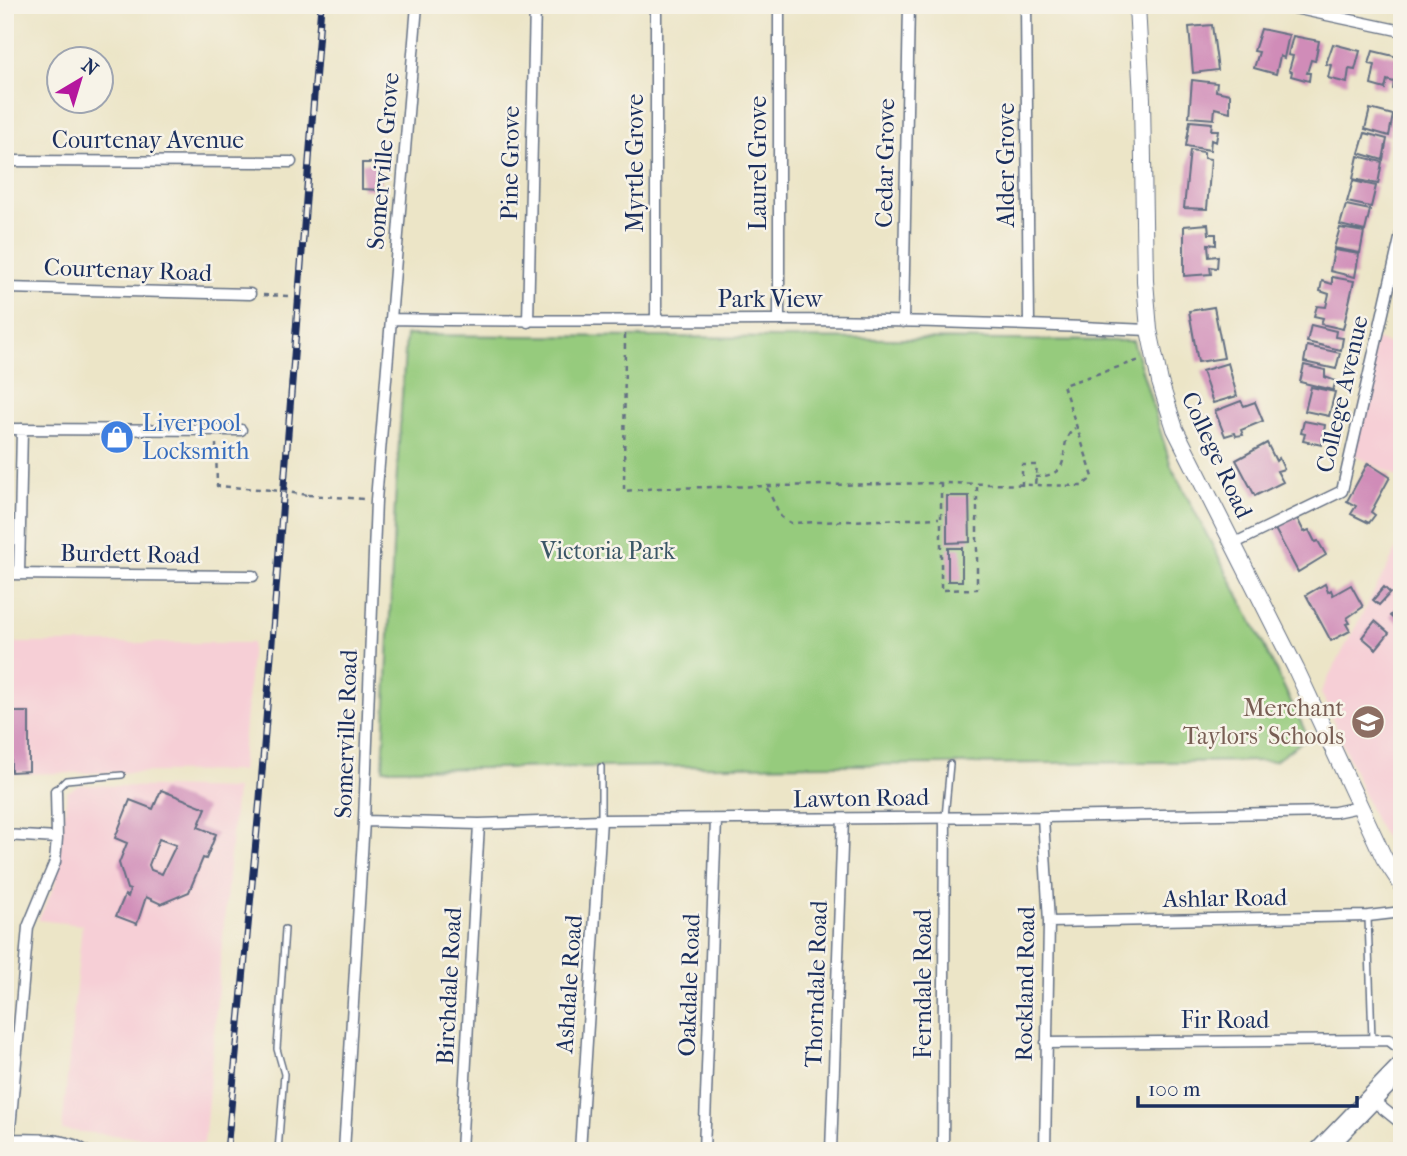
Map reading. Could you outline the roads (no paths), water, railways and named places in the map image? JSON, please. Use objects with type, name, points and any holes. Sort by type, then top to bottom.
[{"type":"highway","points":[[1321,1151],[1402,1067]]},
{"type":"street","name":"Somerville Grove","points":[[391,319],[417,5]]},
{"type":"street","name":"Pine Grove","points":[[528,322],[535,5]]},
{"type":"street","name":"Myrtle Grove","points":[[656,5],[656,320]]},
{"type":"street","name":"Laurel Grove","points":[[779,5],[779,320]]},
{"type":"street","name":"Cedar Grove","points":[[903,322],[909,5]]},
{"type":"street","name":"Alder Grove","points":[[1026,5],[1028,324]]},
{"type":"street","name":"College Road","points":[[1137,5],[1149,330],[1153,355],[1175,429],[1296,669],[1384,858],[1402,885]]},
{"type":"street","points":[[1280,5],[1402,31]]},
{"type":"street","name":"Courtenay Avenue","points":[[5,161],[291,162]]},
{"type":"street","name":"College Avenue","points":[[1233,544],[1342,491],[1402,230]]},
{"type":"street","name":"Courtenay Road","points":[[5,288],[250,294]]},
{"type":"street","name":"Park View","points":[[391,319],[528,322],[779,320],[1028,324],[1149,330]]},
{"type":"street","name":"Somerville Road","points":[[344,1151],[364,821],[376,500],[391,319]]},
{"type":"street","points":[[5,429],[241,430]]},
{"type":"street","points":[[19,574],[22,429]]},
{"type":"street","name":"Burdett Road","points":[[5,574],[253,576]]},
{"type":"street","points":[[8,1151],[29,927],[55,862],[56,791]]},
{"type":"street","name":"Lawton Road","points":[[364,821],[479,824],[601,820],[843,820],[1335,812],[1359,807]]},
{"type":"street","name":"Rockland Road","points":[[1043,817],[1049,922],[1045,1151]]},
{"type":"street","name":"Ferndale Road","points":[[943,1151],[945,818]]},
{"type":"street","name":"Ashdale Road","points":[[580,1151],[601,820]]},
{"type":"street","name":"Thorndale Road","points":[[831,1151],[843,820]]},
{"type":"street","name":"Oakdale Road","points":[[704,1151],[716,821]]},
{"type":"street","name":"Birchdale Road","points":[[461,1151],[479,824]]},
{"type":"street","points":[[5,835],[57,838]]},
{"type":"street","name":"Ashlar Road","points":[[1049,922],[1368,916],[1402,912]]},
{"type":"street","name":"Fir Road","points":[[1046,1043],[1389,1040],[1402,1050]]},
{"type":"street","points":[[1371,1099],[1402,1124]]},
{"type":"street","points":[[9,1139],[57,1141],[85,1151]]},
{"type":"lane","points":[[945,818],[950,764]]},
{"type":"lane","points":[[601,766],[601,820]]},
{"type":"lane","points":[[56,791],[66,780],[122,775]]},
{"type":"lane","points":[[1368,916],[1371,1040]]},
{"type":"lane","points":[[278,1151],[284,1074],[277,1049],[285,929]]},
{"type":"railway","points":[[227,1151],[260,798],[321,5]]},
{"type":"place","name":"Liverpool Locksmith","points":[[117,437]]},
{"type":"place","name":"Merchant Taylors' Schools","points":[[1368,722]]},
{"type":"park label","name":"Victoria Park","points":[[608,551]]}]
